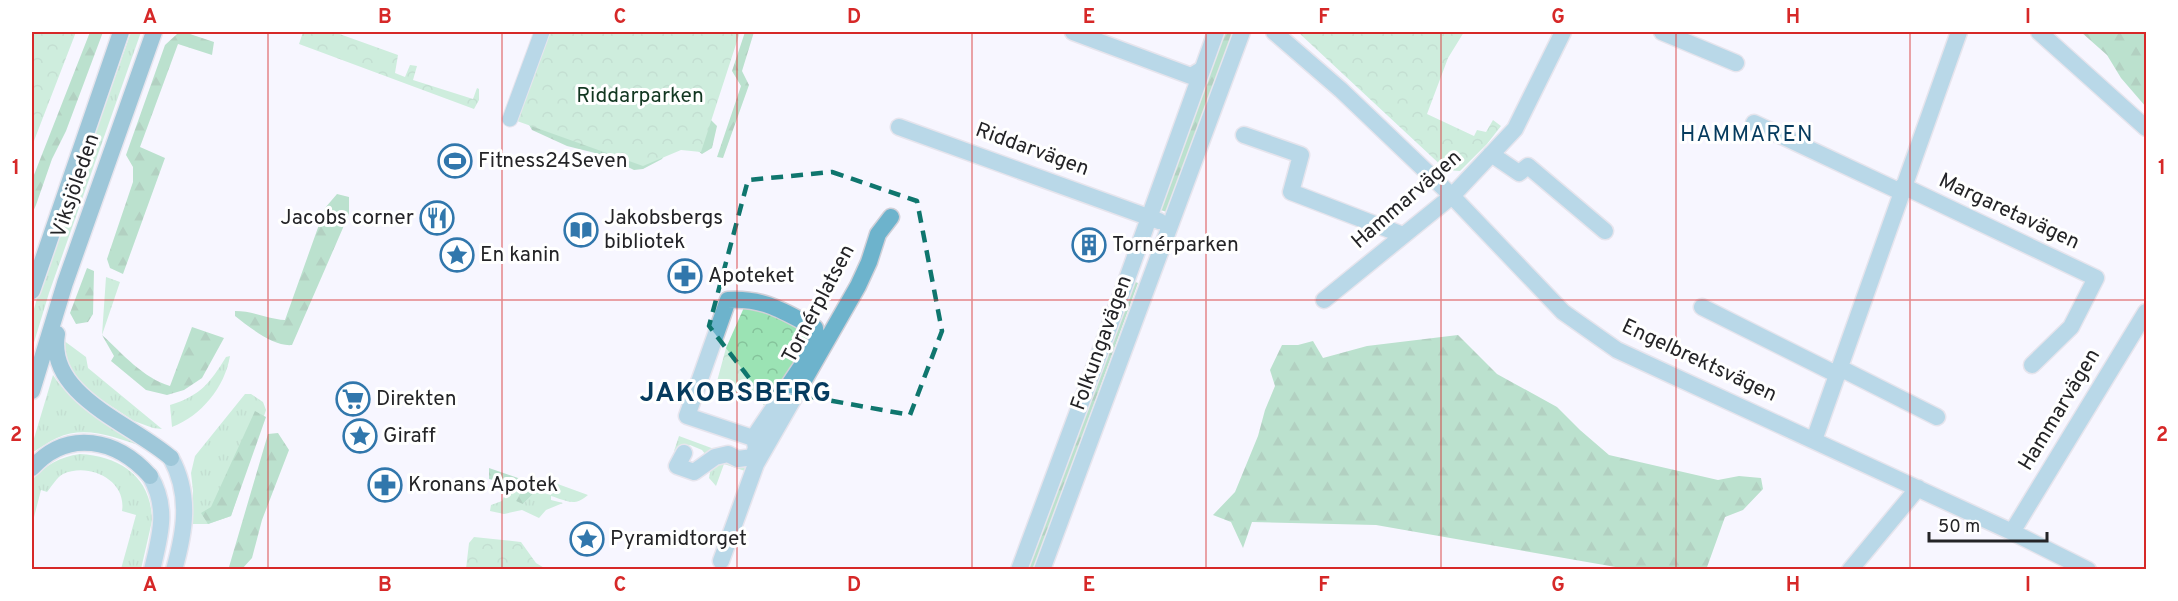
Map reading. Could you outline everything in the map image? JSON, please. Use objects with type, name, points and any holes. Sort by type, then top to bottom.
[{"type":"main road","name":"Viksjöleden","points":[[33,285],[121,32]]},
{"type":"main road","name":"Viksjöleden","points":[[32,391],[65,283],[154,32]]},
{"type":"main road","points":[[65,283],[55,345],[55,355],[64,376],[85,398],[149,440],[171,458]]},
{"type":"main road","points":[[32,468],[51,451],[74,443],[87,443],[115,448],[127,454],[150,476]]},
{"type":"street","points":[[510,119],[542,32]]},
{"type":"street","points":[[1072,32],[1191,75],[1201,70]]},
{"type":"street","name":"Folkungavägen","points":[[1019,570],[1216,32]]},
{"type":"street","name":"Folkungavägen","points":[[1042,570],[1242,32]]},
{"type":"street","name":"Engelbrektsvägen","points":[[1274,32],[1341,90],[1452,195],[1563,312],[1617,350],[1918,488],[2088,570]]},
{"type":"street","name":"Hammarvägen","points":[[1324,300],[1452,195],[1515,129],[1563,32]]},
{"type":"street","points":[[1662,32],[1736,63]]},
{"type":"street","name":"Margaretavägen","points":[[1814,440],[1959,32]]},
{"type":"street","points":[[2039,32],[2146,128]]},
{"type":"street","name":"Margaretavägen","points":[[1754,123],[2097,278],[2071,327],[2032,365]]},
{"type":"street","name":"Riddarvägen","points":[[899,127],[1171,225]]},
{"type":"street","points":[[1244,135],[1301,155],[1291,192],[1402,235]]},
{"type":"street","points":[[1491,154],[1519,173],[1528,166],[1605,231]]},
{"type":"street","name":"Tornérplatsen","points":[[684,453],[677,466],[694,472],[715,457],[728,454],[738,459],[753,457],[756,448],[858,286],[878,234],[891,217]]},
{"type":"street","name":"Tornérplatsen","points":[[721,561],[756,464],[761,440],[817,343],[815,328],[773,306],[748,299],[728,300],[687,416],[761,440]]},
{"type":"street","points":[[1702,307],[1937,417]]},
{"type":"street","name":"Hammarvägen","points":[[2012,532],[2146,312]]},
{"type":"street","points":[[171,458],[181,481],[185,510],[185,527],[174,570]]},
{"type":"street","points":[[150,476],[158,492],[163,519],[152,570]]},
{"type":"street","points":[[1850,570],[1918,488]]},
{"type":"highlighted area","points":[[832,172],[917,201],[942,331],[910,415],[756,387],[709,326],[748,180]]},
{"type":"green space","points":[[32,32],[76,32],[32,146]]},
{"type":"green space","points":[[90,32],[103,32],[32,214],[32,180]]},
{"type":"green space","points":[[131,32],[141,32],[49,293],[32,349],[32,316],[39,291]]},
{"type":"green space","points":[[303,32],[334,32],[398,55],[395,73],[405,77],[410,65],[417,66],[413,80],[473,99],[477,88],[479,89],[479,100],[474,109],[299,44]]},
{"type":"green space","name":"Riddarparken","points":[[550,32],[740,32],[701,152],[681,150],[643,166],[517,121]]},
{"type":"green space","points":[[745,32],[754,32],[742,71],[749,85],[723,158],[717,157],[741,86],[732,71]]},
{"type":"green space","points":[[1223,32],[1234,32],[1167,212],[1157,209]]},
{"type":"green space","points":[[1464,32],[1448,58],[1427,114],[1474,136],[1477,130],[1486,132],[1493,120],[1501,126],[1460,171],[1446,170],[1299,33]]},
{"type":"green space","points":[[2081,32],[2146,32],[2146,107],[2121,78],[2107,55]]},
{"type":"green space","points":[[187,33],[214,42],[212,55],[178,44],[140,147],[165,158],[123,274],[110,268],[107,259],[133,182],[133,167],[126,155],[165,45],[177,34]]},
{"type":"green space","points":[[523,114],[706,115],[717,126],[712,148],[702,154],[697,150],[668,149],[662,159],[643,169],[634,170],[603,155],[567,146],[532,130]]},
{"type":"green space","points":[[337,194],[349,197],[349,214],[292,345],[270,340],[235,316],[235,311],[285,320],[325,208]]},
{"type":"green space","points":[[87,268],[94,271],[93,314],[88,322],[76,324],[70,313]]},
{"type":"green space","points":[[106,277],[120,282],[102,335]]},
{"type":"green space","points":[[1130,280],[1138,283],[1034,569],[1025,570]]},
{"type":"green space","points":[[746,303],[798,323],[803,332],[810,333],[810,339],[769,406],[763,405],[764,400],[755,396],[718,389],[716,385],[726,348]]},
{"type":"green space","points":[[192,327],[224,338],[202,378],[184,390],[167,395],[146,390],[111,361],[114,356],[102,335],[142,371],[170,386]]},
{"type":"green space","points":[[1458,335],[1497,374],[1557,407],[1609,455],[1718,480],[1739,476],[1761,478],[1763,489],[1743,510],[1725,517],[1706,570],[1627,569],[1376,525],[1252,522],[1243,548],[1231,522],[1213,515],[1235,492],[1258,436],[1275,386],[1270,370],[1282,345],[1298,345],[1313,341],[1323,358],[1367,346]]},
{"type":"green space","points":[[63,340],[86,357],[88,368],[162,429],[134,421],[82,387],[63,357]]},
{"type":"green space","points":[[230,356],[223,379],[210,399],[193,416],[172,427],[170,405],[197,393],[215,374],[226,357]]},
{"type":"green space","points":[[53,375],[82,406],[141,446],[99,434],[78,432],[57,438],[32,453],[32,445]]},
{"type":"green space","points":[[245,394],[251,394],[263,402],[266,410],[231,516],[208,524],[192,524],[191,473],[195,456]]},
{"type":"green space","points":[[255,411],[266,417],[231,516],[208,524],[201,513],[211,507]]},
{"type":"green space","points":[[278,433],[289,450],[262,520],[252,558],[242,569],[229,567],[268,434]]},
{"type":"green space","points":[[679,436],[725,453],[738,464],[747,467],[745,471],[724,464],[716,486],[709,478],[712,463],[702,450],[690,445],[674,451]]},
{"type":"green space","points":[[80,454],[108,459],[120,464],[140,481],[146,492],[151,506],[152,521],[141,569],[121,569],[136,515],[122,511],[119,490],[104,476],[84,470],[63,474],[47,492],[41,490],[32,525],[32,480],[53,462]]},
{"type":"green space","points":[[489,468],[538,485],[536,491],[523,504],[516,501],[520,494],[521,484],[509,484],[489,479]]},
{"type":"green space","points":[[555,483],[588,495],[575,502],[551,496],[551,500],[563,503],[546,510],[539,518],[522,510],[504,514],[490,511],[491,505],[502,501],[507,490],[505,484],[521,484],[520,494],[523,504],[536,491],[551,495]]},
{"type":"green space","points":[[474,537],[521,542],[536,563],[546,569],[466,569],[469,543]]},
{"type":"place","name":"Fitness24Seven","points":[[455,161]]},
{"type":"place","name":"Jacobs corner","points":[[437,218]]},
{"type":"place","name":"Jakobsbergs bibliotek","points":[[581,230]]},
{"type":"place","name":"Tornérparken","points":[[1089,245]]},
{"type":"place","name":"En kanin","points":[[457,255]]},
{"type":"place","name":"Apoteket","points":[[685,276]]},
{"type":"place","name":"Direkten","points":[[353,399]]},
{"type":"place","name":"Giraff","points":[[360,436]]},
{"type":"place","name":"Kronans Apotek","points":[[385,485]]},
{"type":"place","name":"Pyramidtorget","points":[[587,539]]},
{"type":"district","name":"HAMMAREN","points":[[1747,135]]},
{"type":"district","name":"JAKOBSBERG","points":[[736,394]]}]
